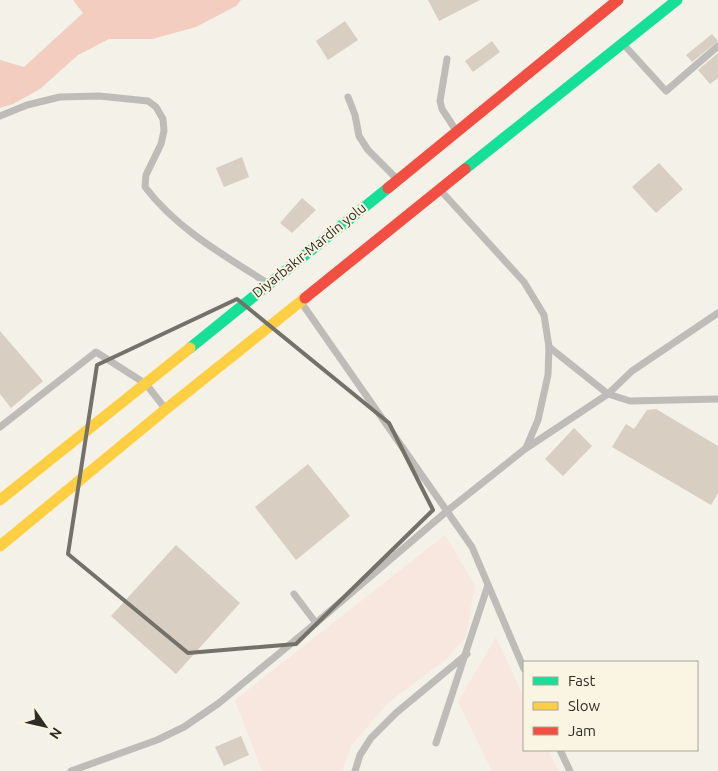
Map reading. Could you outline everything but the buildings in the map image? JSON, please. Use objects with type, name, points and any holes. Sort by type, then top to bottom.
[{"type":"highway","name":"Diyarbakır-Mardin yolu","points":[[0,500],[146,384],[618,0]]},
{"type":"highway","points":[[0,546],[166,409],[677,0]]},
{"type":"lane","points":[[623,44],[666,91],[718,46]]},
{"type":"lane","points":[[447,59],[440,101],[442,109],[456,131]]},
{"type":"lane","points":[[0,116],[27,105],[60,97],[99,96],[148,101],[156,107],[163,119],[164,131],[161,144],[146,175],[145,187],[166,211],[185,226],[220,253],[269,283]]},
{"type":"lane","points":[[348,97],[355,115],[359,136],[368,150],[398,179]]},
{"type":"lane","points":[[439,189],[524,282],[544,316],[549,347],[548,375],[538,420],[526,449]]},
{"type":"lane","points":[[300,301],[472,547],[523,666]]},
{"type":"lane","points":[[71,771],[157,740],[184,726],[219,703],[447,511],[526,449],[608,394],[632,371],[718,313]]},
{"type":"lane","points":[[549,347],[608,394],[630,401],[718,400]]},
{"type":"lane","points":[[0,427],[96,352],[146,384],[166,409]]},
{"type":"lane","points":[[436,744],[488,585]]},
{"type":"lane","points":[[294,594],[316,623]]},
{"type":"lane","points":[[355,771],[360,755],[371,738],[396,712],[467,653]]},
{"type":"lane","points":[[560,751],[570,771]]},
{"type":"highlighted area","points":[[237,299],[389,423],[433,510],[296,644],[188,653],[68,554],[97,365]]},
{"type":"shaded area","points":[[73,0],[241,0],[236,6],[196,27],[152,39],[109,39],[78,55],[40,89],[13,104],[0,108],[0,60],[24,67],[83,13]]},
{"type":"shaded area","points":[[445,535],[475,585],[466,637],[445,660],[389,702],[351,746],[342,771],[262,771],[235,700]]},
{"type":"shaded area","points":[[496,637],[523,696],[523,751],[548,751],[558,771],[492,771],[458,702]]},
{"type":"traffic: fast","points":[[465,169],[677,0]]},
{"type":"traffic: fast","points":[[190,348],[388,188]]},
{"type":"traffic: slow","points":[[0,546],[166,409],[305,298]]},
{"type":"traffic: slow","points":[[0,500],[190,348]]},
{"type":"traffic: jam","points":[[388,188],[618,0]]},
{"type":"traffic: jam","points":[[305,298],[465,169]]}]
